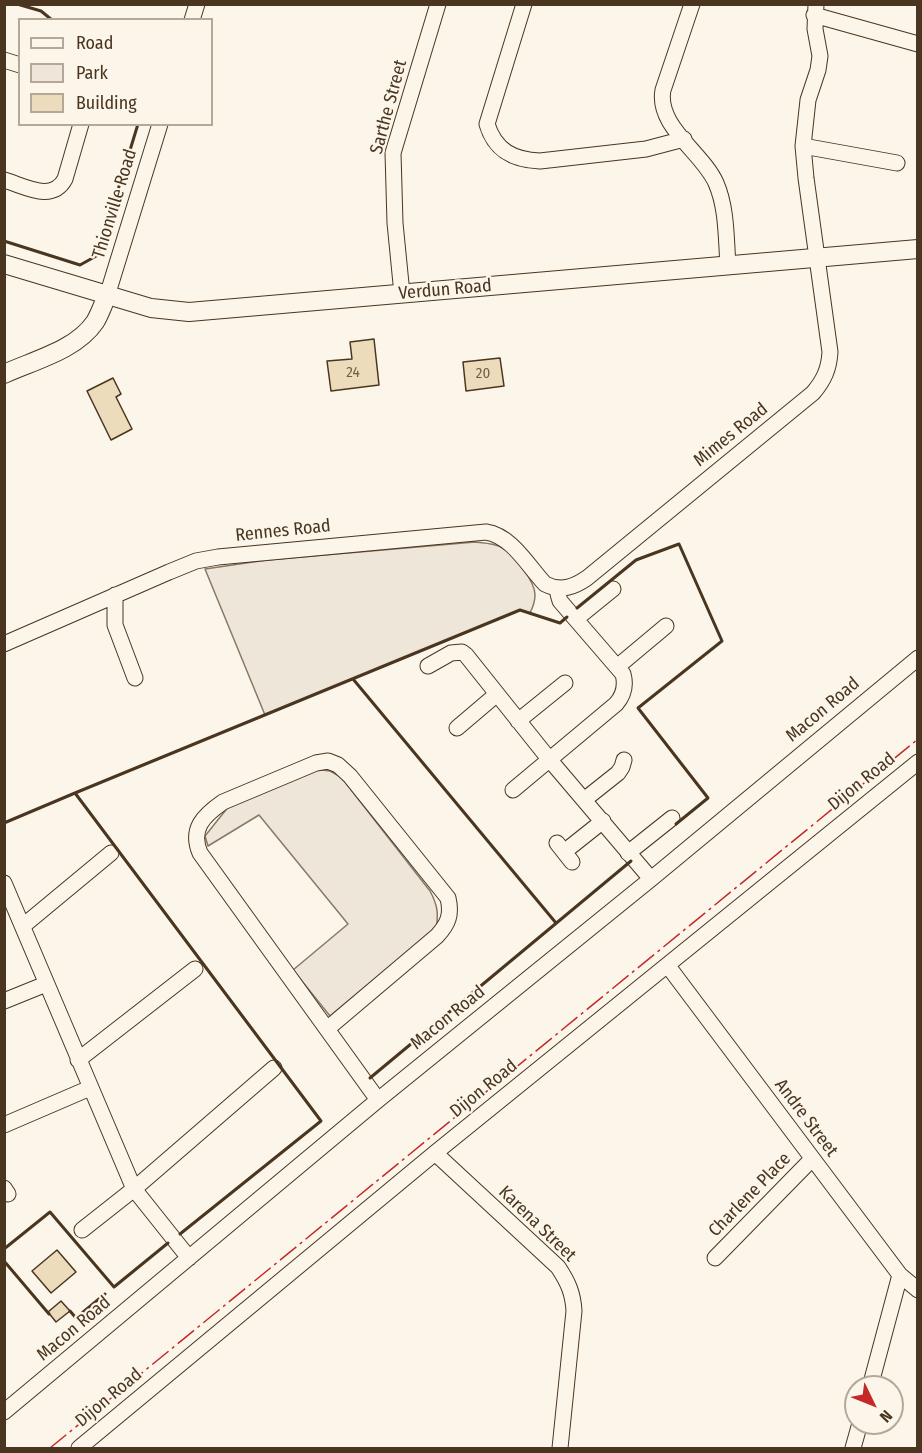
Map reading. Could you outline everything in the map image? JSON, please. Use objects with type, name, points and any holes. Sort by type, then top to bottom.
[{"type":"street","name":"Sarthe Street","points":[[402,294],[395,223],[393,153],[438,4]]},
{"type":"street","points":[[524,4],[487,124],[490,136],[506,153],[526,160],[540,161],[646,149],[684,139]]},
{"type":"street","points":[[692,4],[662,95],[664,113],[716,183],[724,212],[728,266]]},
{"type":"street","points":[[815,10],[918,44]]},
{"type":"street","name":"Mimes Road","points":[[559,588],[572,587],[587,578],[813,393],[829,366],[830,352],[803,146],[808,100],[820,56],[815,10]]},
{"type":"street","points":[[4,180],[46,193],[54,192],[61,187],[65,179],[80,126]]},
{"type":"street","name":"Thionville Road","points":[[107,296],[159,126]]},
{"type":"street","points":[[803,146],[897,163]]},
{"type":"street","name":"Verdun Road","points":[[4,264],[151,308],[189,312],[918,249]]},
{"type":"street","points":[[4,374],[67,346],[82,336],[95,321],[107,296]]},
{"type":"street","name":"Rennes Road","points":[[4,644],[169,572],[207,559],[486,532],[506,540],[545,584],[559,588]]},
{"type":"street","points":[[513,790],[619,700],[623,693],[625,681],[617,667],[558,597],[559,588]]},
{"type":"street","points":[[576,619],[613,589]]},
{"type":"street","points":[[115,595],[115,625],[135,678]]},
{"type":"street","points":[[617,667],[666,626]]},
{"type":"street","points":[[428,666],[451,653],[462,652],[651,879]]},
{"type":"street","name":"Macon Road","points":[[4,1412],[378,1100],[651,879],[918,658]]},
{"type":"street","points":[[518,721],[565,683]]},
{"type":"street","points":[[456,727],[497,694]]},
{"type":"street","points":[[327,1029],[437,936],[446,926],[450,908],[448,898],[366,795],[344,770],[328,760],[222,802],[202,821],[196,832],[195,842],[200,853],[378,1100]]},
{"type":"street","points":[[584,800],[618,773],[624,760]]},
{"type":"street","name":"Dijon Road","points":[[79,1449],[435,1153],[918,762]]},
{"type":"street","points":[[628,854],[672,818]]},
{"type":"street","points":[[564,852],[603,821]]},
{"type":"street","points":[[23,926],[111,853]]},
{"type":"street","points":[[5,885],[134,1189],[189,1258]]},
{"type":"street","name":"Andre Street","points":[[668,966],[900,1275],[918,1290]]},
{"type":"street","points":[[78,1060],[195,969]]},
{"type":"street","points":[[4,1001],[46,984]]},
{"type":"street","points":[[82,1230],[134,1189],[274,1068]]},
{"type":"street","points":[[4,1125],[90,1088]]},
{"type":"street","name":"Karena Street","points":[[435,1153],[558,1267],[567,1280],[573,1295],[574,1311],[560,1449]]},
{"type":"street","name":"Charlene Place","points":[[715,1258],[812,1159]]},
{"type":"street","points":[[873,1375],[900,1275]]},
{"type":"green space","points":[[475,542],[493,544],[513,556],[534,589],[534,604],[530,613],[520,610],[265,715],[205,569],[267,560]]},
{"type":"green space","points":[[314,769],[330,771],[341,777],[430,891],[437,913],[436,928],[330,1016],[293,970],[348,924],[259,815],[208,846],[205,836],[229,806]]},
{"type":"building","points":[[374,339],[379,385],[331,391],[327,361],[352,359],[350,342]]},
{"type":"building","points":[[500,358],[504,386],[466,391],[463,362]]},
{"type":"building","points":[[113,378],[121,394],[116,397],[132,429],[111,440],[87,391]]},
{"type":"building","points":[[57,1250],[76,1272],[51,1293],[32,1271]]},
{"type":"building","points":[[61,1301],[70,1311],[56,1322],[48,1312]]},
{"type":"wall","points":[[17,4],[41,11],[50,18]]},
{"type":"wall","points":[[4,241],[80,265],[98,255],[137,126]]},
{"type":"wall","points":[[577,608],[636,560],[679,544],[722,641],[638,708],[708,798],[676,824]]},
{"type":"wall","points":[[75,793],[520,610],[560,623],[567,617]]},
{"type":"wall","points":[[353,679],[556,923]]},
{"type":"wall","points":[[4,823],[75,793],[321,1121],[180,1234]]},
{"type":"wall","points":[[370,1078],[631,861]]},
{"type":"wall","points":[[4,1249],[50,1212],[114,1287],[168,1243]]},
{"type":"wall","points":[[4,1261],[49,1314]]},
{"type":"wall","points":[[70,1311],[76,1318],[105,1294]]},
{"type":"power","points":[[50,1448],[918,739]]}]
